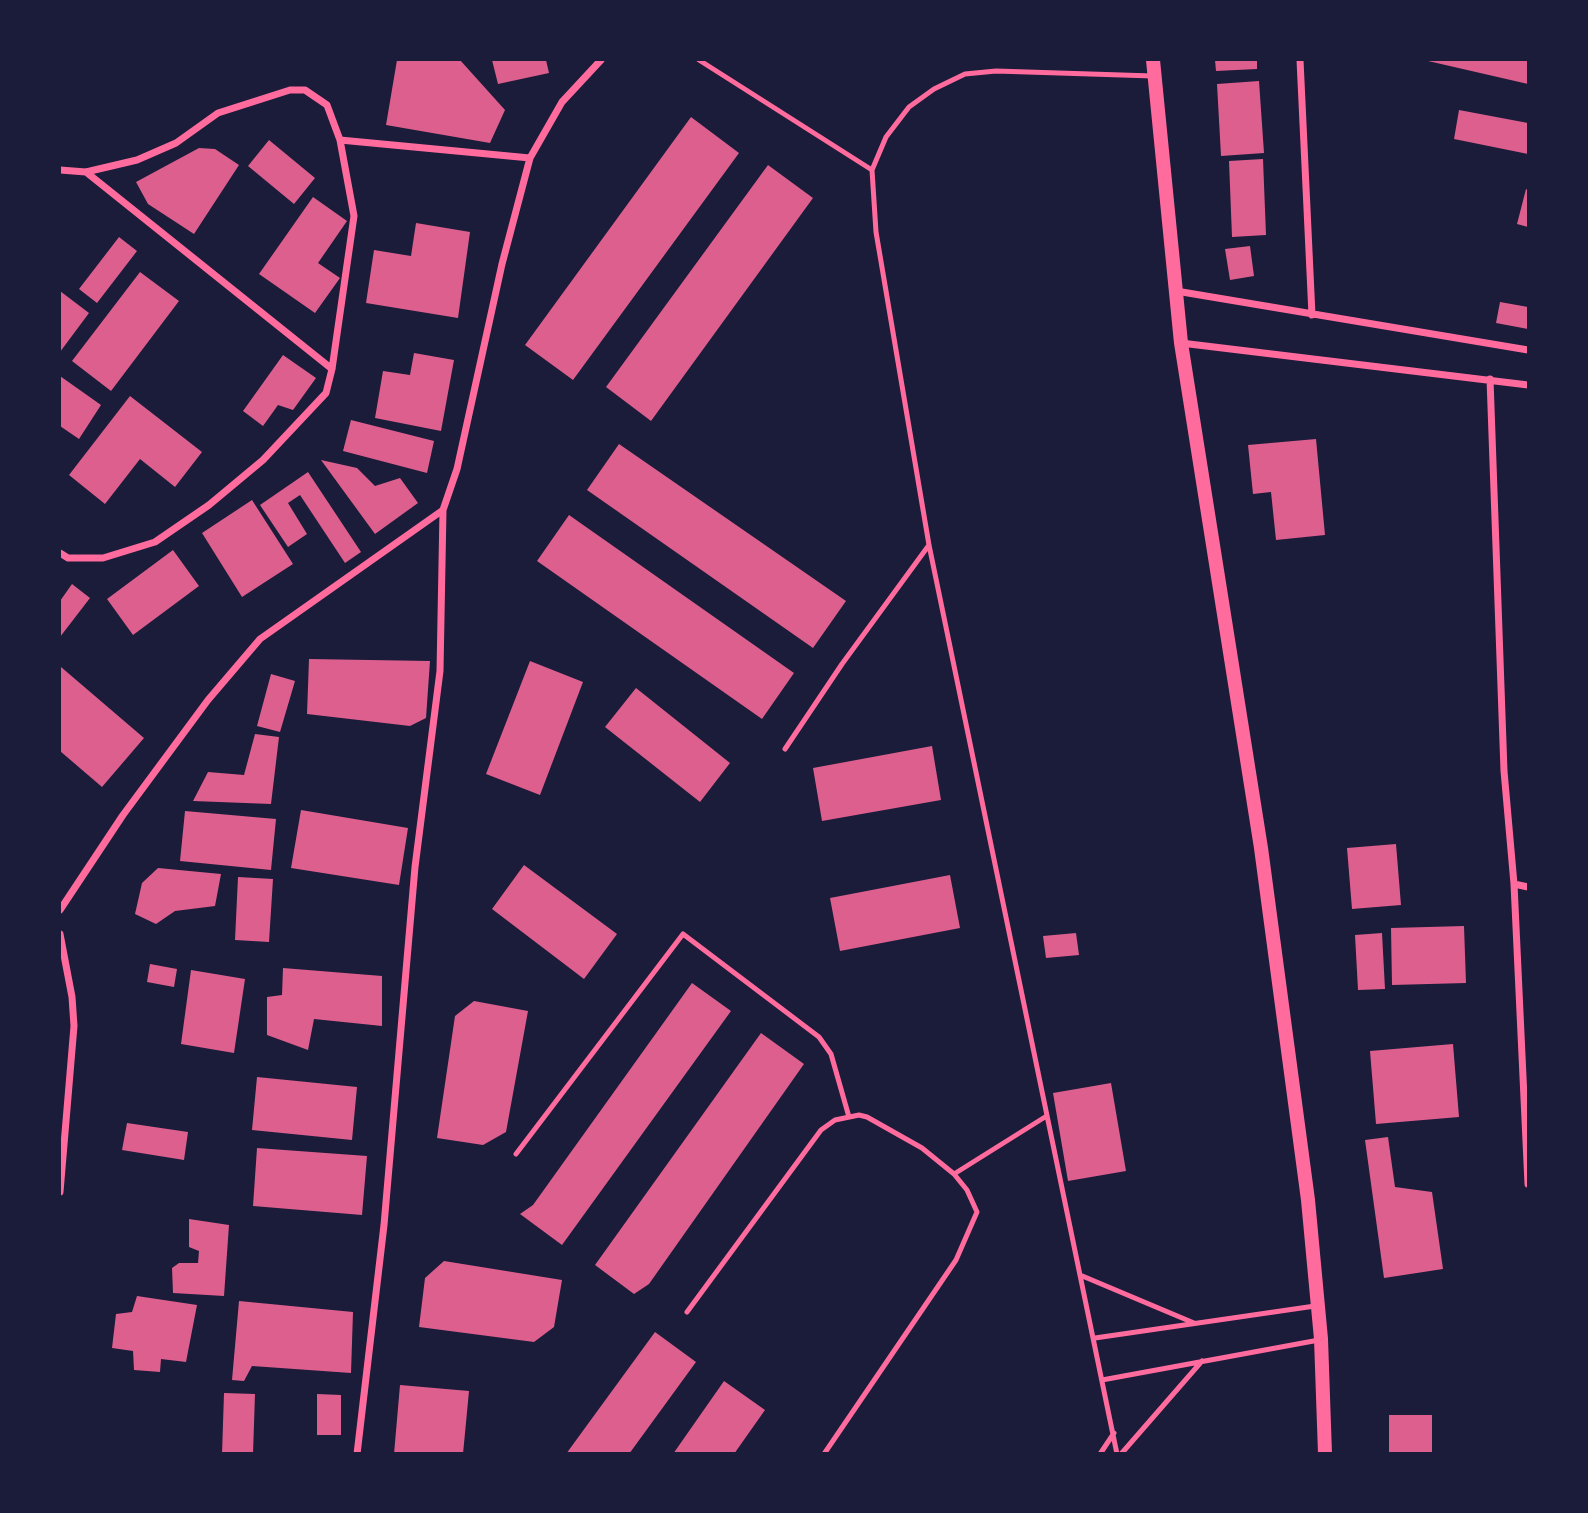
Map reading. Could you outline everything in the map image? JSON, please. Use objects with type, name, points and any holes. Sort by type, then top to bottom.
[{"type":"main road","points":[[1153,60],[1181,343],[1263,861],[1308,1200],[1321,1339],[1325,1454]]},
{"type":"street","points":[[357,1454],[384,1225],[415,867],[440,671],[443,510],[457,469],[502,264],[530,158],[562,102],[600,60]]},
{"type":"street","points":[[1300,60],[1312,315]]},
{"type":"street","points":[[60,170],[86,172],[160,152],[218,113],[290,89],[305,90],[327,105],[340,141],[354,216],[332,369],[326,393],[309,415],[262,460],[199,513],[155,542],[103,558],[68,558],[60,553]]},
{"type":"street","points":[[340,141],[530,158]]},
{"type":"street","points":[[86,172],[332,369]]},
{"type":"street","points":[[1176,291],[1528,350]]},
{"type":"street","points":[[1181,343],[1528,385]]},
{"type":"street","points":[[1490,379],[1504,771],[1514,884],[1528,1184]]},
{"type":"street","points":[[60,910],[123,815],[208,700],[260,639],[443,510]]},
{"type":"street","points":[[1514,884],[1528,887]]},
{"type":"street","points":[[60,934],[62,960],[72,996],[74,1026],[60,1192]]},
{"type":"lane","points":[[699,60],[872,170]]},
{"type":"lane","points":[[1119,1454],[1045,1116],[929,545],[876,232],[872,170],[886,137],[909,107],[934,89],[965,74],[996,71],[1153,76]]},
{"type":"lane","points":[[785,749],[842,664],[929,545]]},
{"type":"lane","points":[[516,1154],[683,934],[819,1037],[831,1054],[849,1117]]},
{"type":"lane","points":[[954,1174],[1045,1116]]},
{"type":"lane","points":[[687,1312],[821,1130],[835,1120],[867,1117],[922,1148],[954,1174],[967,1190],[977,1212],[956,1260],[824,1454]]},
{"type":"lane","points":[[1080,1275],[1196,1324]]},
{"type":"lane","points":[[1095,1338],[1318,1306]]},
{"type":"lane","points":[[1102,1380],[1321,1339]]},
{"type":"lane","points":[[1119,1454],[1202,1360]]},
{"type":"lane","points":[[1100,1454],[1114,1433]]},
{"type":"building","points":[[397,60],[460,60],[505,110],[490,143],[386,125]]},
{"type":"building","points":[[492,60],[546,60],[549,73],[498,84]]},
{"type":"building","points":[[1215,60],[1257,60],[1257,69],[1216,71]]},
{"type":"building","points":[[1528,60],[1528,84],[1428,61]]},
{"type":"building","points":[[1259,81],[1264,153],[1221,156],[1217,84]]},
{"type":"building","points":[[1459,110],[1528,123],[1528,154],[1454,139]]},
{"type":"building","points":[[691,117],[739,153],[573,380],[525,345]]},
{"type":"building","points":[[269,140],[315,178],[294,204],[248,166]]},
{"type":"building","points":[[199,148],[215,149],[239,165],[194,234],[148,204],[136,182]]},
{"type":"building","points":[[1263,159],[1266,235],[1232,237],[1229,161]]},
{"type":"building","points":[[768,165],[813,198],[651,421],[606,387]]},
{"type":"building","points":[[1526,189],[1528,190],[1528,227],[1517,224]]},
{"type":"building","points":[[313,197],[347,221],[318,263],[340,278],[315,313],[259,274]]},
{"type":"building","points":[[416,223],[470,232],[458,318],[366,303],[374,250],[411,256]]},
{"type":"building","points":[[119,237],[137,251],[97,303],[79,289]]},
{"type":"building","points":[[1250,246],[1254,276],[1230,280],[1225,249]]},
{"type":"building","points":[[140,272],[179,301],[111,391],[72,361]]},
{"type":"building","points":[[60,291],[89,313],[60,352]]},
{"type":"building","points":[[1500,302],[1528,307],[1528,329],[1496,323]]},
{"type":"building","points":[[414,353],[454,360],[441,431],[375,418],[383,371],[410,375]]},
{"type":"building","points":[[283,355],[316,378],[293,410],[278,405],[263,426],[243,411]]},
{"type":"building","points":[[60,376],[101,405],[79,439],[60,426]]},
{"type":"building","points":[[130,396],[202,452],[175,487],[140,459],[105,504],[69,475]]},
{"type":"building","points":[[351,420],[434,441],[427,473],[343,451]]},
{"type":"building","points":[[1316,439],[1325,535],[1276,540],[1271,492],[1253,494],[1248,445]]},
{"type":"building","points":[[619,444],[846,601],[813,648],[587,490]]},
{"type":"building","points":[[321,460],[357,468],[375,486],[400,478],[418,503],[375,534]]},
{"type":"building","points":[[308,472],[361,552],[345,563],[300,495],[288,503],[307,534],[288,547],[260,505]]},
{"type":"building","points":[[252,500],[293,564],[242,597],[202,533]]},
{"type":"building","points":[[569,515],[794,673],[762,719],[537,561]]},
{"type":"building","points":[[173,550],[199,586],[133,635],[107,599]]},
{"type":"building","points":[[72,584],[90,598],[60,637],[60,601]]},
{"type":"building","points":[[309,659],[430,661],[426,718],[410,726],[307,714]]},
{"type":"building","points":[[530,661],[583,682],[540,795],[486,774]]},
{"type":"building","points":[[61,667],[144,738],[102,787],[60,751]]},
{"type":"building","points":[[271,674],[295,681],[280,732],[257,726]]},
{"type":"building","points":[[636,688],[730,763],[700,802],[605,727]]},
{"type":"building","points":[[255,734],[279,737],[271,804],[193,801],[208,772],[244,775]]},
{"type":"building","points":[[932,746],[941,800],[822,821],[813,768]]},
{"type":"building","points":[[301,810],[408,828],[399,885],[291,868]]},
{"type":"building","points":[[185,811],[276,819],[271,870],[180,861]]},
{"type":"building","points":[[1396,844],[1401,905],[1352,909],[1347,848]]},
{"type":"building","points":[[524,865],[617,934],[584,979],[492,909]]},
{"type":"building","points":[[158,868],[221,874],[215,906],[175,911],[156,924],[135,914],[142,883]]},
{"type":"building","points":[[950,875],[960,928],[840,951],[830,898]]},
{"type":"building","points":[[238,877],[273,879],[269,942],[235,940]]},
{"type":"building","points":[[1464,926],[1466,983],[1392,985],[1391,928]]},
{"type":"building","points":[[1076,933],[1079,955],[1046,958],[1043,936]]},
{"type":"building","points":[[1382,933],[1385,989],[1358,990],[1355,935]]},
{"type":"building","points":[[150,964],[177,969],[174,987],[147,982]]},
{"type":"building","points":[[283,968],[382,976],[382,1026],[314,1019],[308,1050],[267,1035],[267,997],[282,995]]},
{"type":"building","points":[[191,970],[245,979],[234,1053],[181,1044]]},
{"type":"building","points":[[692,983],[731,1011],[562,1245],[520,1214],[533,1205]]},
{"type":"building","points":[[474,1001],[528,1011],[506,1132],[483,1145],[437,1138],[455,1016]]},
{"type":"building","points":[[761,1033],[804,1064],[649,1284],[634,1294],[595,1265]]},
{"type":"building","points":[[1453,1044],[1459,1117],[1376,1124],[1370,1051]]},
{"type":"building","points":[[257,1077],[357,1087],[352,1140],[252,1130]]},
{"type":"building","points":[[1111,1083],[1126,1171],[1068,1181],[1053,1093]]},
{"type":"building","points":[[127,1123],[188,1132],[184,1160],[122,1150]]},
{"type":"building","points":[[1388,1137],[1395,1187],[1432,1192],[1443,1269],[1384,1278],[1365,1140]]},
{"type":"building","points":[[257,1148],[367,1156],[362,1215],[253,1206]]},
{"type":"building","points":[[189,1219],[229,1225],[224,1296],[173,1293],[172,1268],[179,1263],[198,1263],[199,1251],[189,1247]]},
{"type":"building","points":[[444,1261],[562,1280],[554,1327],[534,1342],[419,1327],[425,1278]]},
{"type":"building","points":[[137,1296],[197,1305],[186,1362],[161,1359],[160,1372],[134,1370],[133,1351],[112,1348],[116,1314],[132,1312]]},
{"type":"building","points":[[239,1301],[353,1312],[351,1373],[252,1366],[244,1381],[232,1380]]},
{"type":"building","points":[[655,1332],[696,1362],[629,1454],[566,1454]]},
{"type":"building","points":[[724,1381],[765,1410],[734,1454],[673,1454]]},
{"type":"building","points":[[400,1385],[469,1391],[463,1454],[394,1454]]},
{"type":"building","points":[[224,1393],[255,1394],[253,1454],[222,1454]]},
{"type":"building","points":[[317,1394],[341,1395],[341,1435],[317,1435]]},
{"type":"building","points":[[1389,1415],[1432,1415],[1432,1454],[1389,1454]]}]
